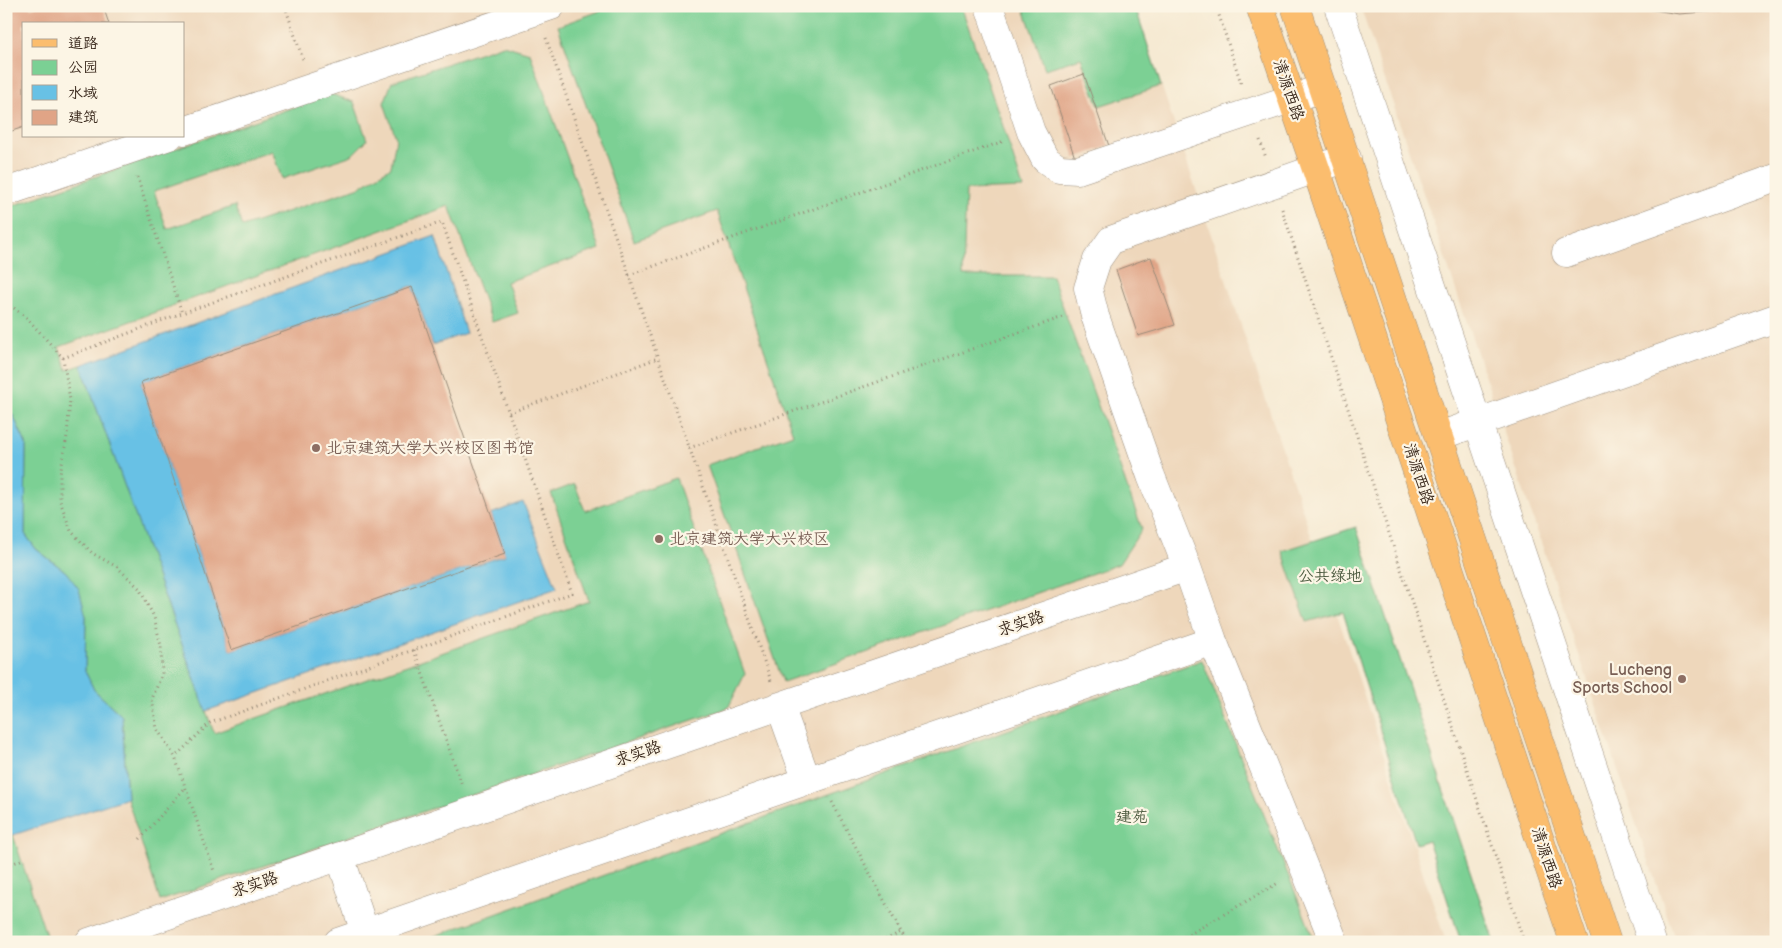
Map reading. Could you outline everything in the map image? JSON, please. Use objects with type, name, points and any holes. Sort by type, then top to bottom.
[{"type":"main road","name":"清源西路","points":[[1260,6],[1574,942]]},
{"type":"main road","name":"清源西路","points":[[1295,6],[1607,942]]},
{"type":"street","points":[[989,6],[1031,132],[1045,159],[1059,169],[1078,170],[1323,88]]},
{"type":"street","points":[[1338,6],[1652,942]]},
{"type":"street","points":[[185,131],[541,8]]},
{"type":"street","points":[[6,192],[163,138]]},
{"type":"street","points":[[1334,942],[1213,641],[1187,567],[1151,476],[1088,288],[1097,260],[1111,240],[1347,158]]},
{"type":"street","points":[[1566,253],[1776,178]]},
{"type":"street","points":[[1439,436],[1776,318]]},
{"type":"street","name":"求实路","points":[[89,942],[1187,567]]},
{"type":"street","points":[[338,942],[367,937],[813,779],[1213,641]]},
{"type":"street","points":[[780,706],[813,779]]},
{"type":"street","points":[[340,856],[367,937]]},
{"type":"path","points":[[285,6],[312,88]]},
{"type":"path","points":[[1216,6],[1524,942]]},
{"type":"path","points":[[541,8],[629,274],[780,706]]},
{"type":"path","points":[[629,274],[1031,132]]},
{"type":"path","points":[[128,150],[182,313]]},
{"type":"path","points":[[63,358],[182,313],[442,222],[572,593],[210,723],[175,757]]},
{"type":"path","points":[[6,302],[26,317],[63,358],[70,400],[67,436],[60,474],[60,501],[71,531],[92,553],[117,567],[139,588],[154,618],[161,646],[162,674],[152,699],[157,729],[175,757],[223,896]]},
{"type":"path","points":[[689,448],[1093,306]]},
{"type":"path","points":[[509,413],[658,358]]},
{"type":"path","points":[[414,650],[472,811]]},
{"type":"path","points":[[813,779],[908,942]]},
{"type":"path","points":[[140,839],[185,788]]},
{"type":"path","points":[[6,866],[21,860]]},
{"type":"path","points":[[1176,942],[1304,868]]},
{"type":"path","points":[[881,942],[901,932]]},
{"type":"shaded area","name":"北京建筑大学大兴校区","points":[[6,6],[1135,6],[1446,942],[6,942]]},
{"type":"shaded area","name":"Lucheng Sports School","points":[[1360,6],[1776,6],[1776,942],[1676,942]]},
{"type":"green space","points":[[614,6],[961,6],[1023,188],[966,190],[963,276],[1052,276],[1142,529],[1119,564],[783,682],[707,465],[793,434],[717,211],[634,241],[558,26]]},
{"type":"green space","points":[[1023,6],[1135,6],[1161,86],[1099,106],[1081,58],[1045,69]]},
{"type":"green space","points":[[503,45],[530,53],[600,249],[507,282],[518,313],[492,322],[449,206],[59,347],[67,370],[81,365],[214,733],[589,601],[551,493],[575,484],[585,511],[676,478],[745,674],[728,708],[160,901],[127,798],[122,716],[94,690],[85,671],[86,616],[66,572],[36,549],[25,534],[26,444],[13,415],[6,410],[6,208],[331,94],[354,102],[367,140],[352,155],[282,179],[272,151],[154,191],[167,229],[235,206],[242,227],[360,187],[391,167],[396,138],[384,103],[392,82]]},
{"type":"green space","name":"公共绿地","points":[[1356,527],[1494,942],[1461,942],[1428,840],[1416,844],[1343,612],[1307,622],[1282,551]]},
{"type":"green space","name":"建苑","points":[[1202,660],[1315,942],[418,942]]},
{"type":"green space","points":[[6,834],[13,835],[47,938],[36,942],[6,942]]},
{"type":"water","points":[[435,236],[466,333],[433,345],[412,286],[141,382],[231,650],[505,555],[491,514],[523,502],[557,588],[206,711],[81,365]]},
{"type":"water","points":[[6,410],[13,415],[26,444],[25,534],[36,549],[66,572],[79,589],[86,616],[85,671],[94,690],[122,716],[127,798],[13,835],[6,834]]},
{"type":"building","points":[[6,6],[30,6],[31,8],[36,6],[103,6],[108,22],[22,22],[22,128],[6,133]]},
{"type":"building","points":[[1629,6],[1754,6],[1754,8],[1679,14]]},
{"type":"building","points":[[1084,74],[1109,146],[1075,158],[1051,86]]},
{"type":"building","points":[[1151,257],[1175,325],[1138,336],[1116,270]]},
{"type":"building","name":"北京建筑大学大兴校区图书馆","points":[[412,287],[505,554],[231,650],[141,382]]},
{"type":"place","name":"北京建筑大学大兴校区图书馆","points":[[316,448]]},
{"type":"place","name":"北京建筑大学大兴校区","points":[[659,539]]},
{"type":"place","name":"Lucheng Sports School","points":[[1682,679]]}]
